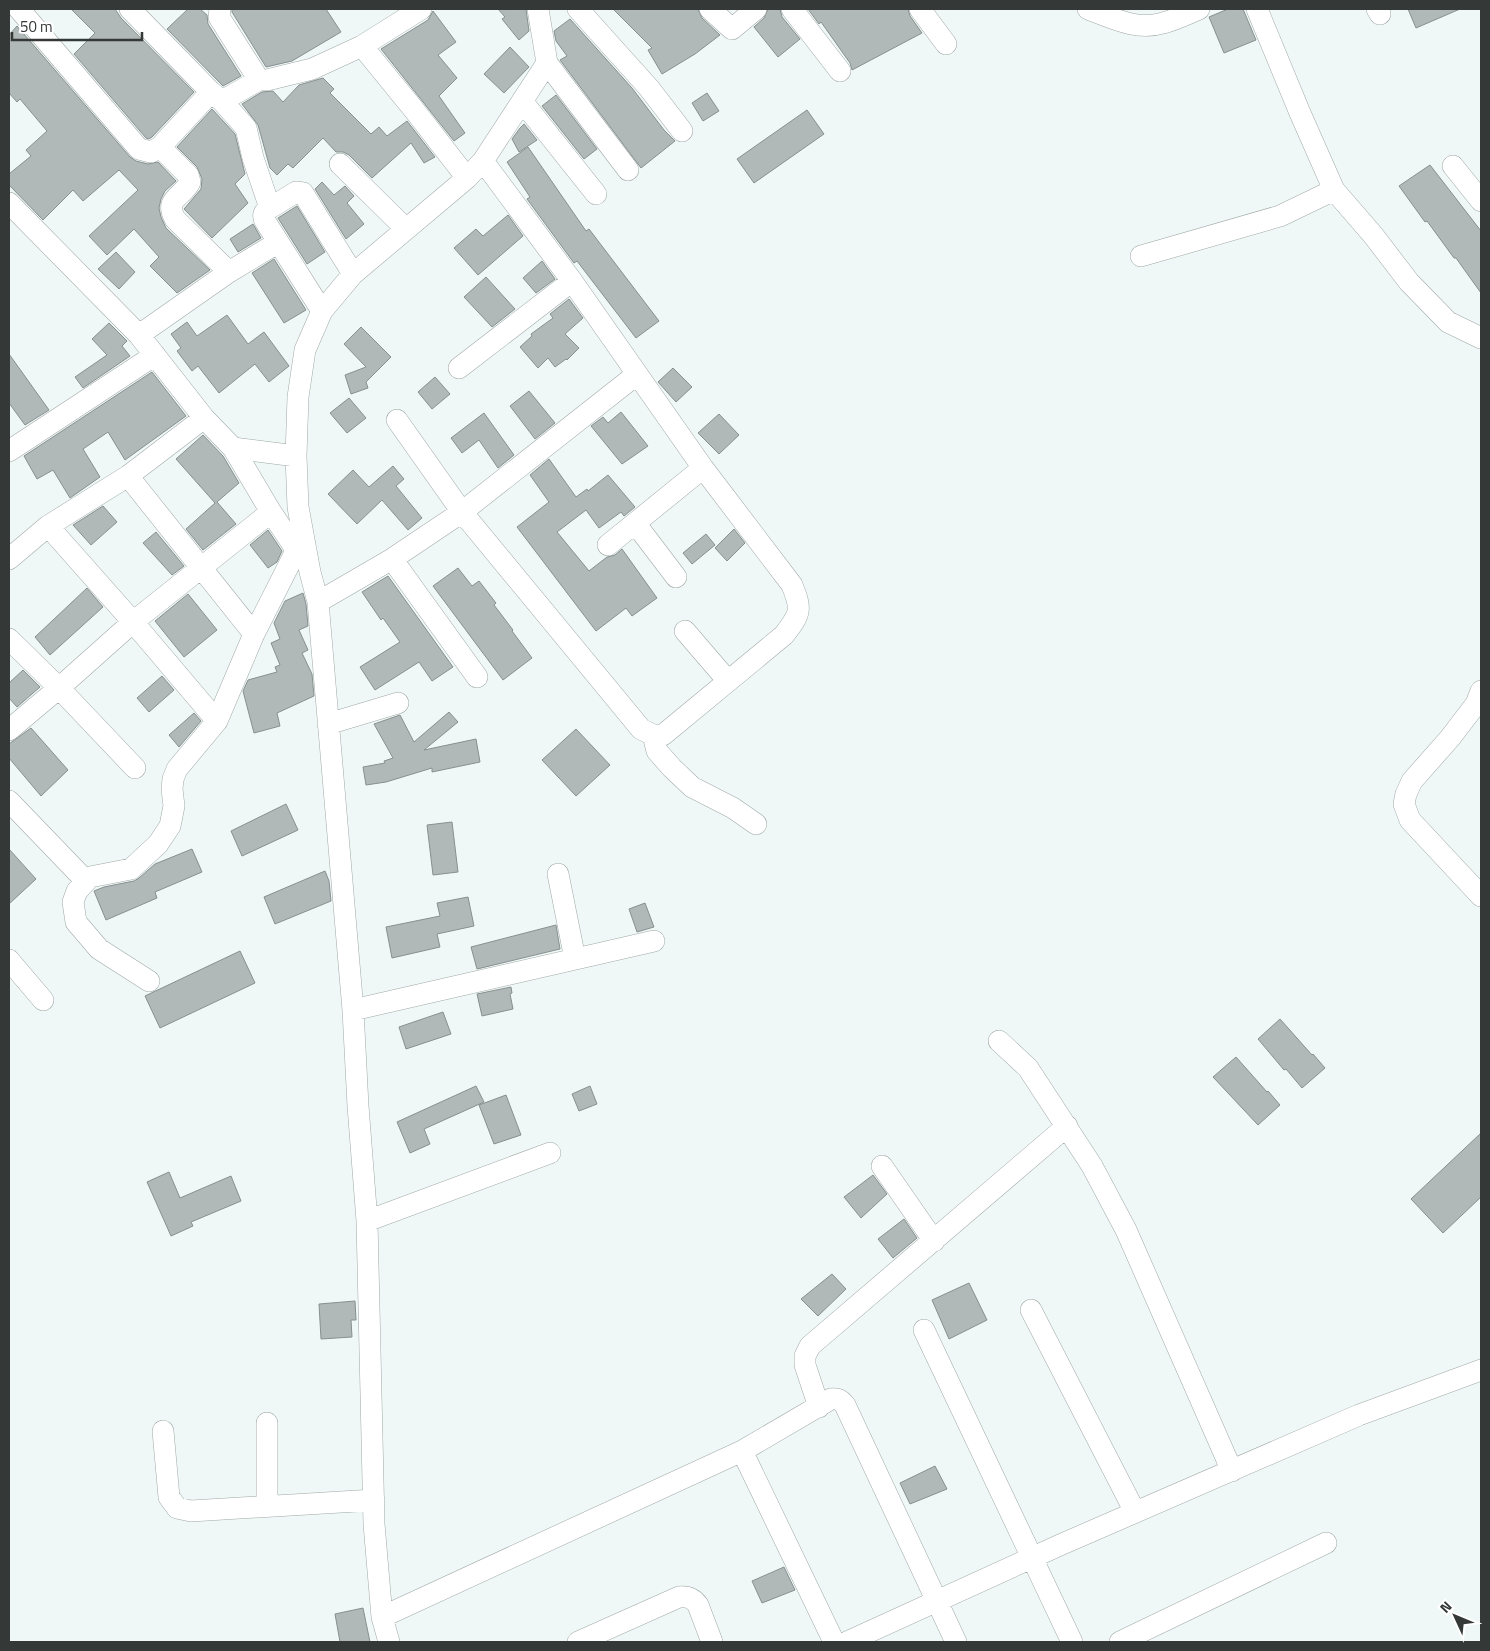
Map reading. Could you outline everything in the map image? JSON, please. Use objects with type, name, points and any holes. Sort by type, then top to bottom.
[{"type":"street","points":[[19,9],[139,149],[151,152],[160,147],[216,97],[259,80],[267,80],[312,69],[362,46],[409,12]]},
{"type":"street","points":[[130,9],[246,128],[253,158],[270,208]]},
{"type":"street","points":[[220,9],[219,17],[259,80]]},
{"type":"street","points":[[538,9],[547,63],[628,170]]},
{"type":"street","points":[[578,9],[649,88],[682,131]]},
{"type":"street","points":[[710,9],[732,29],[756,9]]},
{"type":"street","points":[[792,9],[840,72]]},
{"type":"street","points":[[920,9],[946,44]]},
{"type":"street","points":[[1088,9],[1124,16],[1145,26],[1162,24],[1199,9]]},
{"type":"street","points":[[1256,9],[1334,190],[1374,235],[1409,282],[1448,322],[1481,338]]},
{"type":"street","points":[[362,46],[467,178]]},
{"type":"street","points":[[388,1642],[382,1617],[374,1524],[367,1221],[358,1106],[354,1010],[318,602],[310,572],[298,507],[296,456],[298,397],[306,350],[322,311],[353,274],[467,178],[483,161],[547,63]]},
{"type":"street","points":[[522,102],[596,194]]},
{"type":"street","points":[[160,147],[190,179],[188,186],[174,199],[171,205],[171,212],[175,219],[229,272]]},
{"type":"street","points":[[397,420],[462,512],[641,729],[653,735],[663,735],[784,634],[796,619],[799,604],[792,585],[703,468],[572,282],[483,161]]},
{"type":"street","points":[[340,164],[406,228]]},
{"type":"street","points":[[1453,166],[1481,201]]},
{"type":"street","points":[[1141,256],[1280,216],[1334,190]]},
{"type":"street","points":[[322,311],[277,243],[263,218],[265,211],[296,192],[303,193],[353,274]]},
{"type":"street","points":[[9,203],[139,335],[204,418],[233,448],[310,572]]},
{"type":"street","points":[[139,335],[229,272],[277,243]]},
{"type":"street","points":[[459,368],[572,282]]},
{"type":"street","points":[[11,445],[155,355]]},
{"type":"street","points":[[318,602],[392,559],[462,512],[636,375]]},
{"type":"street","points":[[9,559],[48,526],[128,476],[204,418]]},
{"type":"street","points":[[233,448],[296,456]]},
{"type":"street","points":[[608,545],[703,468]]},
{"type":"street","points":[[128,476],[254,634]]},
{"type":"street","points":[[9,730],[133,622],[271,512]]},
{"type":"street","points":[[635,523],[676,577]]},
{"type":"street","points":[[48,526],[217,721]]},
{"type":"street","points":[[149,981],[99,949],[76,922],[74,902],[85,880],[96,875],[131,869],[158,844],[170,826],[174,806],[173,778],[177,769],[217,721],[254,634],[297,549]]},
{"type":"street","points":[[392,559],[477,677]]},
{"type":"street","points":[[685,631],[728,681]]},
{"type":"street","points":[[9,638],[134,768]]},
{"type":"street","points":[[1481,691],[1471,711],[1412,781],[1404,804],[1410,820],[1481,896]]},
{"type":"street","points":[[328,724],[398,703]]},
{"type":"street","points":[[653,735],[657,750],[692,787],[733,808],[756,824]]},
{"type":"street","points":[[9,801],[85,880]]},
{"type":"street","points":[[558,874],[575,959]]},
{"type":"street","points":[[354,1010],[654,941]]},
{"type":"street","points":[[9,960],[43,1000]]},
{"type":"street","points":[[999,1041],[1028,1068],[1092,1166],[1126,1230],[1232,1470]]},
{"type":"street","points":[[819,1407],[805,1365],[805,1356],[810,1346],[1067,1126]]},
{"type":"street","points":[[367,1221],[550,1154]]},
{"type":"street","points":[[882,1166],[934,1241]]},
{"type":"street","points":[[1031,1310],[1135,1512]]},
{"type":"street","points":[[924,1330],[1072,1642]]},
{"type":"street","points":[[846,1642],[1033,1557],[1359,1415],[1481,1370]]},
{"type":"street","points":[[382,1617],[742,1451],[831,1399],[836,1399],[841,1400],[845,1405],[956,1642]]},
{"type":"street","points":[[267,1423],[267,1506]]},
{"type":"street","points":[[163,1431],[169,1497],[177,1508],[191,1511],[374,1500]]},
{"type":"street","points":[[742,1451],[834,1642]]},
{"type":"street","points":[[1120,1642],[1326,1543]]},
{"type":"street","points":[[578,1642],[685,1596],[695,1600],[698,1605],[712,1642]]},
{"type":"building","points":[[71,9],[115,9],[121,18],[194,92],[149,139],[146,138],[74,54],[95,33]]},
{"type":"building","points":[[188,9],[200,9],[207,15],[208,24],[241,76],[223,86],[167,29]]},
{"type":"building","points":[[232,9],[326,9],[341,32],[292,61],[266,67],[232,12]]},
{"type":"building","points":[[498,9],[526,9],[529,31],[519,40],[502,19],[505,17]]},
{"type":"building","points":[[613,9],[698,9],[702,18],[720,35],[695,54],[662,74],[648,50],[652,48]]},
{"type":"building","points":[[768,9],[780,9],[782,17],[800,39],[778,57],[754,27],[764,18]]},
{"type":"building","points":[[808,9],[908,9],[910,16],[922,33],[852,70],[850,63],[821,22],[819,24]]},
{"type":"building","points":[[1228,9],[1243,9],[1256,40],[1224,53],[1209,17]]},
{"type":"building","points":[[1408,9],[1460,9],[1416,28]]},
{"type":"building","points":[[433,11],[456,42],[438,55],[457,78],[439,96],[465,133],[454,141],[381,49],[428,20]]},
{"type":"building","points":[[570,19],[632,88],[664,130],[675,141],[641,168],[560,60],[567,56],[556,41],[554,31]]},
{"type":"building","points":[[17,26],[130,157],[136,161],[148,164],[158,162],[176,181],[165,191],[161,199],[159,208],[161,217],[166,228],[210,270],[177,293],[150,266],[159,257],[134,229],[107,255],[89,236],[138,190],[119,170],[83,201],[73,190],[43,220],[9,185],[9,174],[31,156],[26,150],[47,131],[20,99],[17,102],[9,93],[9,35]]},
{"type":"building","points":[[510,47],[529,67],[504,93],[484,74]]},
{"type":"building","points":[[323,78],[334,89],[330,93],[371,134],[379,127],[387,136],[407,121],[435,157],[424,163],[411,143],[372,178],[349,155],[343,152],[336,152],[323,138],[293,168],[288,164],[277,175],[270,168],[258,125],[242,104],[262,92],[273,91],[283,102],[299,85]]},
{"type":"building","points":[[707,93],[719,111],[703,121],[692,103]]},
{"type":"building","points":[[556,95],[597,149],[584,159],[542,106]]},
{"type":"building","points":[[212,109],[235,134],[245,174],[235,184],[248,203],[212,238],[184,209],[201,189],[202,179],[197,167],[177,147]]},
{"type":"building","points":[[807,110],[824,134],[754,183],[737,159]]},
{"type":"building","points":[[524,124],[537,140],[519,152],[512,139]]},
{"type":"building","points":[[528,147],[586,231],[589,229],[659,321],[636,338],[577,261],[574,263],[527,199],[530,197],[507,162]]},
{"type":"building","points":[[1430,165],[1481,231],[1481,293],[1399,186]]},
{"type":"building","points":[[322,182],[334,195],[345,186],[354,196],[347,203],[364,224],[346,239],[315,189]]},
{"type":"building","points":[[297,206],[325,252],[307,264],[278,218]]},
{"type":"building","points":[[508,215],[523,236],[478,275],[454,248],[476,229],[483,236]]},
{"type":"building","points":[[253,224],[261,238],[238,252],[230,239]]},
{"type":"building","points":[[116,252],[135,272],[119,289],[98,269]]},
{"type":"building","points":[[274,259],[306,310],[284,323],[252,273]]},
{"type":"building","points":[[542,261],[555,279],[536,293],[523,278]]},
{"type":"building","points":[[486,277],[515,309],[492,327],[464,297]]},
{"type":"building","points":[[569,299],[583,318],[565,334],[579,348],[567,360],[555,367],[548,358],[538,368],[520,347],[532,336],[531,334],[553,318],[550,314]]},
{"type":"building","points":[[227,315],[248,344],[264,332],[289,366],[269,382],[255,364],[219,393],[198,366],[192,371],[177,351],[181,348],[171,334],[187,322],[197,336]]},
{"type":"building","points":[[109,323],[127,341],[122,346],[130,356],[83,388],[75,377],[107,355],[92,339]]},
{"type":"building","points":[[361,327],[391,357],[366,382],[368,388],[351,394],[345,375],[366,367],[344,344]]},
{"type":"building","points":[[9,354],[49,410],[25,425],[9,403]]},
{"type":"building","points":[[673,368],[692,387],[676,402],[658,382]]},
{"type":"building","points":[[152,372],[186,416],[125,460],[108,432],[83,449],[100,477],[70,498],[53,470],[37,479],[24,456]]},
{"type":"building","points":[[435,377],[450,394],[432,409],[418,392]]},
{"type":"building","points":[[529,391],[555,423],[535,439],[510,406]]},
{"type":"building","points":[[349,398],[366,418],[347,433],[330,413]]},
{"type":"building","points":[[621,412],[648,446],[622,464],[591,426],[603,417],[608,423]]},
{"type":"building","points":[[484,413],[514,455],[498,468],[479,440],[462,453],[451,438]]},
{"type":"building","points":[[719,414],[739,435],[719,454],[698,433]]},
{"type":"building","points":[[203,435],[223,456],[239,483],[217,502],[236,524],[203,550],[186,529],[215,503],[176,459]]},
{"type":"building","points":[[549,459],[576,497],[587,489],[588,491],[608,475],[635,507],[624,516],[621,512],[599,528],[586,510],[557,532],[589,571],[607,557],[615,555],[622,549],[657,598],[632,616],[626,608],[596,631],[517,527],[549,502],[530,475]]},
{"type":"building","points":[[393,466],[404,479],[396,486],[422,518],[408,530],[382,500],[357,524],[328,494],[353,470],[369,487]]},
{"type":"building","points":[[103,506],[117,522],[91,545],[73,525]]},
{"type":"building","points":[[734,529],[745,543],[727,561],[715,548]]},
{"type":"building","points":[[268,530],[282,551],[277,562],[268,568],[250,545]]},
{"type":"building","points":[[156,532],[184,566],[172,575],[143,543]]},
{"type":"building","points":[[706,534],[715,545],[692,564],[683,553]]},
{"type":"building","points":[[458,568],[472,586],[479,581],[496,603],[494,605],[532,658],[503,680],[433,586]]},
{"type":"building","points":[[388,576],[453,667],[432,681],[419,662],[375,690],[360,667],[400,642],[383,618],[381,620],[362,592]]},
{"type":"building","points":[[87,588],[103,607],[50,655],[35,637]]},
{"type":"building","points":[[303,593],[308,626],[299,630],[308,650],[302,653],[312,674],[314,696],[277,713],[280,726],[254,733],[243,691],[248,680],[277,672],[275,667],[280,665],[271,643],[280,639],[274,623],[285,601]]},
{"type":"building","points":[[188,594],[217,630],[184,657],[155,621]]},
{"type":"building","points":[[23,670],[40,687],[17,707],[9,698],[9,683]]},
{"type":"building","points":[[162,676],[174,690],[149,712],[137,698]]},
{"type":"building","points":[[449,712],[458,722],[424,750],[476,739],[480,762],[432,772],[432,768],[386,782],[366,785],[363,767],[385,763],[384,761],[393,758],[374,724],[400,715],[414,742]]},
{"type":"building","points":[[194,713],[201,721],[179,747],[169,735]]},
{"type":"building","points":[[31,728],[68,770],[41,796],[9,758],[9,744]]},
{"type":"building","points":[[576,729],[610,765],[576,796],[542,760]]},
{"type":"building","points":[[286,804],[298,830],[242,856],[231,831]]},
{"type":"building","points":[[452,822],[458,872],[433,875],[427,825]]},
{"type":"building","points":[[9,849],[36,879],[9,904]]},
{"type":"building","points":[[192,849],[202,872],[155,892],[157,898],[106,920],[94,891],[134,881],[155,864]]},
{"type":"building","points":[[325,871],[329,881],[331,901],[275,924],[264,897]]},
{"type":"building","points":[[468,897],[474,926],[437,934],[440,947],[392,958],[386,927],[440,916],[437,903]]},
{"type":"building","points":[[645,903],[654,927],[637,932],[629,909]]},
{"type":"building","points":[[556,925],[560,949],[477,969],[471,947]]},
{"type":"building","points":[[240,951],[255,983],[160,1028],[145,996]]},
{"type":"building","points":[[511,987],[512,993],[510,994],[513,1009],[482,1016],[477,994]]},
{"type":"building","points":[[443,1012],[451,1034],[406,1049],[399,1027]]},
{"type":"building","points":[[1280,1019],[1325,1068],[1302,1088],[1258,1039]]},
{"type":"building","points":[[1236,1057],[1280,1105],[1258,1125],[1213,1077]]},
{"type":"building","points":[[476,1086],[484,1102],[424,1129],[430,1144],[410,1153],[397,1122]]},
{"type":"building","points":[[590,1086],[597,1104],[579,1111],[572,1094]]},
{"type":"building","points":[[506,1095],[521,1135],[494,1144],[479,1105]]},
{"type":"building","points":[[1481,1133],[1481,1197],[1443,1233],[1411,1199]]},
{"type":"building","points":[[169,1172],[180,1198],[231,1176],[241,1201],[191,1222],[193,1226],[171,1236],[147,1182]]},
{"type":"building","points":[[873,1175],[887,1194],[861,1218],[844,1197]]},
{"type":"building","points":[[904,1219],[917,1238],[893,1258],[878,1239]]},
{"type":"building","points":[[832,1274],[846,1289],[818,1316],[801,1299]]},
{"type":"building","points":[[969,1283],[987,1320],[949,1339],[932,1300]]},
{"type":"building","points":[[355,1301],[356,1320],[351,1320],[352,1337],[321,1339],[319,1304]]},
{"type":"building","points":[[935,1466],[947,1489],[910,1504],[900,1483]]},
{"type":"building","points":[[784,1567],[795,1590],[762,1603],[752,1581]]},
{"type":"building","points":[[363,1608],[370,1642],[340,1642],[335,1614]]}]
